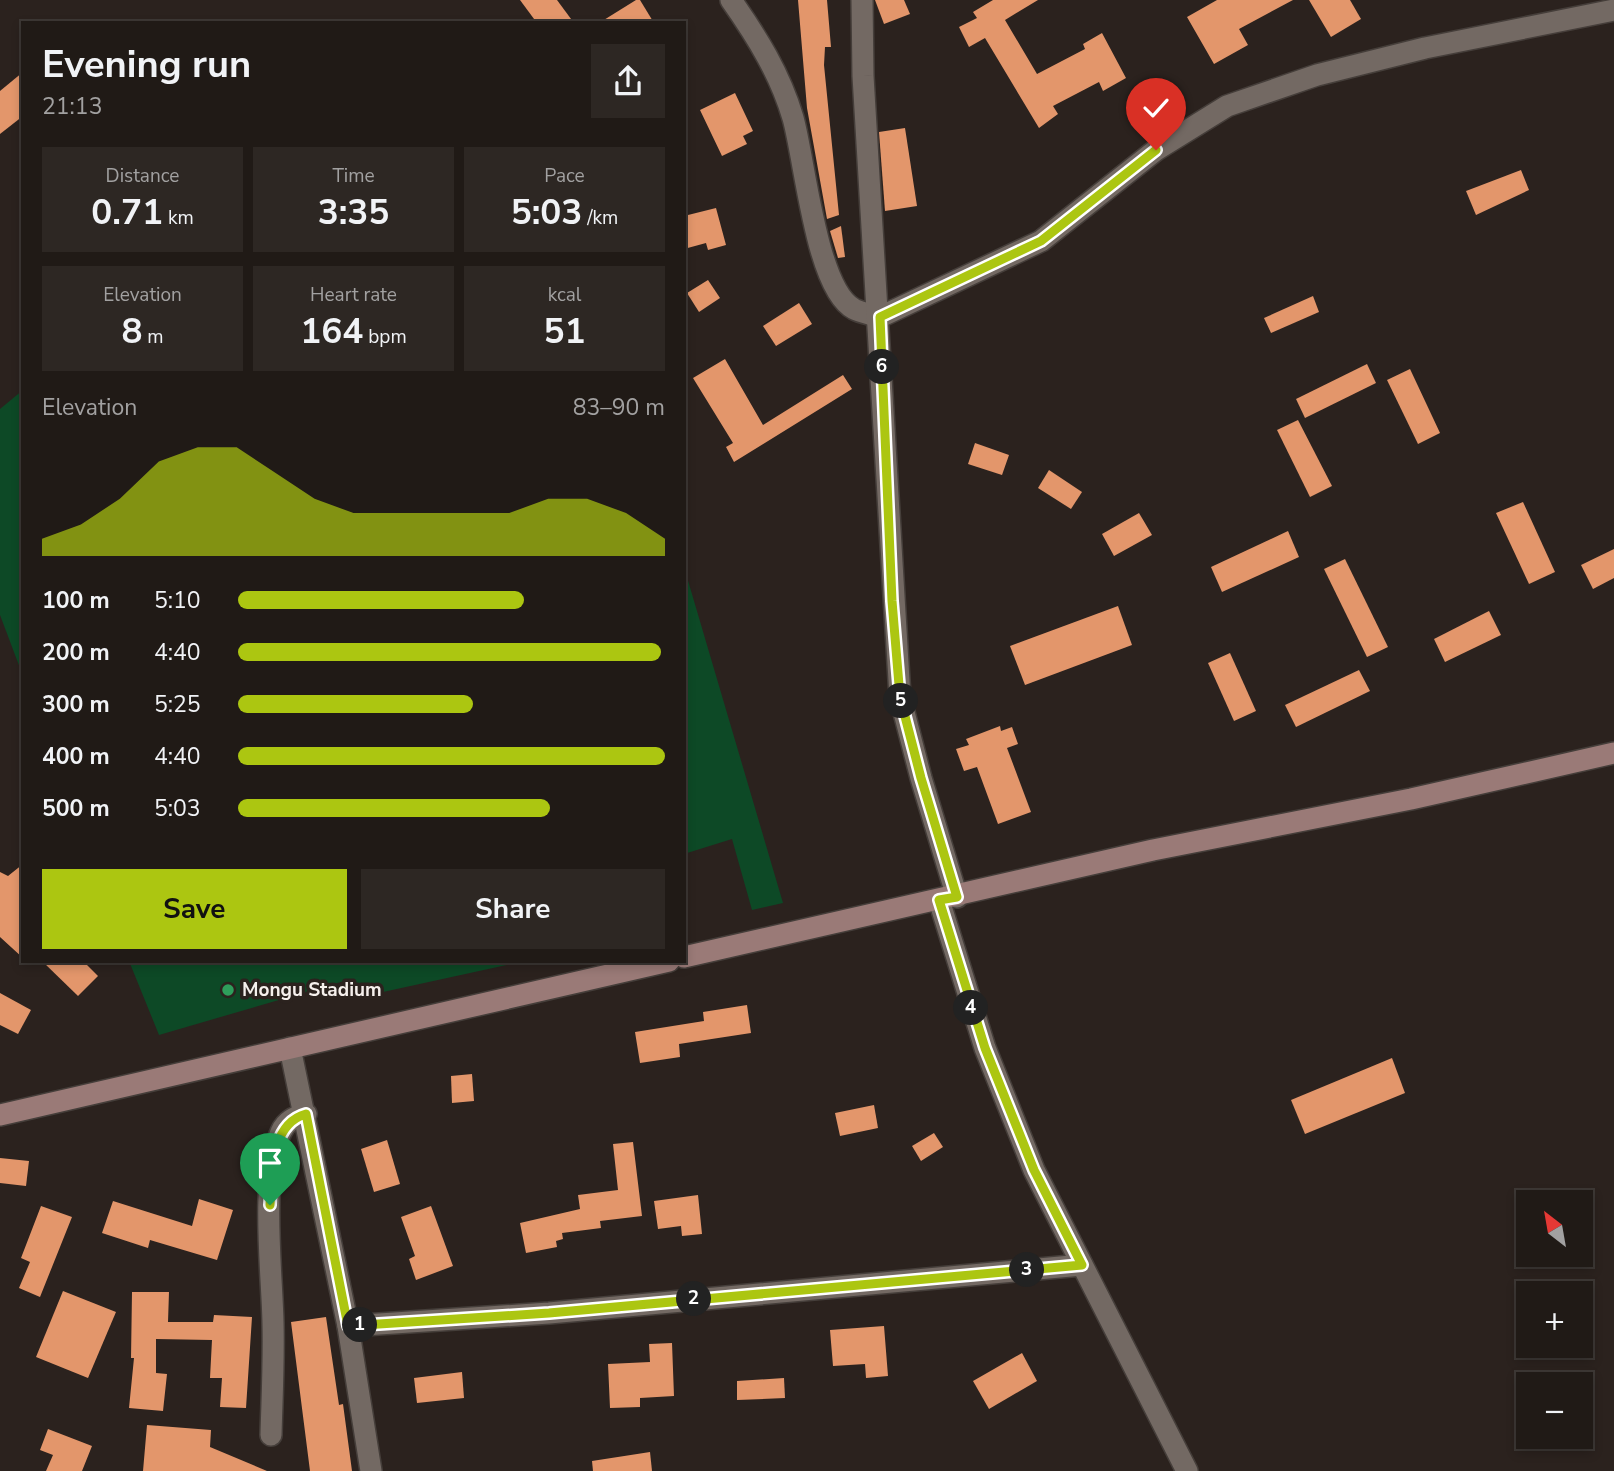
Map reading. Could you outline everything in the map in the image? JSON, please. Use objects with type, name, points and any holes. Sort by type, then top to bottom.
[{"type":"street","points":[[731,0],[768,55],[793,118],[824,263],[836,291],[853,309],[880,317],[1041,241],[1156,150],[1227,106],[1317,75],[1425,48],[1614,10]]},
{"type":"street","points":[[862,0],[863,76],[880,317],[892,601],[900,697],[985,1048],[1034,1170],[1187,1471]]},
{"type":"street","points":[[686,957],[1153,850],[1411,799],[1614,753]]},
{"type":"street","points":[[0,1115],[660,963]]},
{"type":"street","points":[[290,1048],[306,1114],[348,1326],[371,1471]]},
{"type":"street","points":[[271,1435],[274,1333],[270,1205],[273,1166],[281,1132],[292,1118],[306,1114]]},
{"type":"street","points":[[348,1326],[549,1313],[1082,1265]]},
{"type":"green space","points":[[21,392],[21,671],[0,615],[0,409]]},
{"type":"green space","points":[[686,574],[783,903],[752,910],[732,839],[686,853]]},
{"type":"green space","name":"Mongu Stadium","points":[[130,963],[516,963],[351,999],[344,981],[159,1035]]},
{"type":"building","points":[[520,0],[557,0],[573,21],[536,21]]},
{"type":"building","points":[[640,0],[653,21],[602,21]]},
{"type":"building","points":[[798,0],[827,0],[831,47],[825,47],[824,65],[839,215],[827,219],[807,108]]},
{"type":"building","points":[[875,0],[904,0],[910,14],[884,24]]},
{"type":"building","points":[[993,0],[1038,0],[1005,20],[1037,74],[1085,49],[1083,44],[1102,33],[1126,78],[1103,91],[1099,82],[1053,106],[1058,114],[1039,128],[985,38],[969,47],[959,27],[977,18],[973,12]]},
{"type":"building","points":[[1217,0],[1293,0],[1239,29],[1248,45],[1214,64],[1187,17]]},
{"type":"building","points":[[1309,0],[1350,0],[1361,19],[1331,37]]},
{"type":"building","points":[[21,74],[21,118],[0,134],[0,91]]},
{"type":"building","points":[[735,93],[753,131],[743,136],[747,144],[722,156],[700,110]]},
{"type":"building","points":[[905,128],[917,206],[885,211],[879,132]]},
{"type":"building","points":[[1521,170],[1529,190],[1476,215],[1466,191]]},
{"type":"building","points":[[716,208],[726,245],[708,250],[706,243],[686,248],[686,216]]},
{"type":"building","points":[[841,226],[845,257],[838,258],[830,231]]},
{"type":"building","points":[[708,280],[720,298],[699,312],[687,293]]},
{"type":"building","points":[[1313,296],[1319,312],[1271,333],[1264,318]]},
{"type":"building","points":[[799,303],[812,324],[776,346],[763,326]]},
{"type":"building","points":[[725,359],[763,425],[843,375],[852,389],[734,462],[726,447],[733,443],[693,378]]},
{"type":"building","points":[[1367,364],[1376,383],[1305,418],[1296,399]]},
{"type":"building","points":[[1410,369],[1440,433],[1418,444],[1387,380]]},
{"type":"building","points":[[1298,420],[1332,486],[1310,497],[1277,430]]},
{"type":"building","points":[[975,443],[1009,455],[1002,475],[968,464]]},
{"type":"building","points":[[1049,470],[1082,492],[1071,509],[1038,488]]},
{"type":"building","points":[[1523,502],[1555,572],[1529,584],[1496,513]]},
{"type":"building","points":[[1139,513],[1152,535],[1114,556],[1102,534]]},
{"type":"building","points":[[1288,531],[1299,557],[1222,592],[1211,567]]},
{"type":"building","points":[[1614,549],[1614,578],[1593,589],[1581,565]]},
{"type":"building","points":[[1345,559],[1388,647],[1367,657],[1324,569]]},
{"type":"building","points":[[1118,606],[1132,645],[1025,685],[1010,646]]},
{"type":"building","points":[[1489,611],[1501,635],[1445,662],[1434,639]]},
{"type":"building","points":[[1230,653],[1256,711],[1234,721],[1208,663]]},
{"type":"building","points":[[1359,670],[1370,691],[1296,727],[1285,705]]},
{"type":"building","points":[[1000,726],[1001,731],[1012,727],[1018,744],[1007,748],[1031,812],[998,824],[977,767],[964,771],[956,749],[969,745],[966,739]]},
{"type":"building","points":[[21,866],[21,956],[0,937],[0,872],[8,876]]},
{"type":"building","points":[[44,963],[85,963],[98,976],[78,996]]},
{"type":"building","points":[[0,993],[31,1010],[18,1034],[0,1025]]},
{"type":"building","points":[[747,1005],[751,1033],[679,1044],[680,1057],[640,1063],[635,1032],[704,1021],[703,1012]]},
{"type":"building","points":[[1392,1058],[1405,1093],[1305,1134],[1291,1100]]},
{"type":"building","points":[[472,1074],[474,1101],[452,1103],[451,1076]]},
{"type":"building","points":[[874,1105],[878,1128],[840,1136],[835,1113]]},
{"type":"building","points":[[934,1133],[943,1147],[921,1161],[912,1146]]},
{"type":"building","points":[[387,1140],[400,1184],[374,1192],[361,1149]]},
{"type":"building","points":[[633,1142],[642,1216],[600,1221],[601,1228],[562,1233],[563,1239],[556,1241],[557,1247],[526,1253],[520,1223],[580,1209],[578,1195],[618,1190],[613,1144]]},
{"type":"building","points":[[0,1158],[29,1161],[26,1186],[0,1183]]},
{"type":"building","points":[[698,1195],[702,1234],[682,1236],[681,1226],[658,1229],[654,1201]]},
{"type":"building","points":[[199,1199],[233,1210],[217,1260],[150,1240],[148,1248],[102,1233],[113,1201],[192,1226]]},
{"type":"building","points":[[41,1206],[72,1217],[40,1297],[19,1288],[30,1262],[21,1258]]},
{"type":"building","points":[[431,1206],[453,1266],[416,1280],[409,1259],[415,1256],[401,1217]]},
{"type":"building","points":[[63,1291],[116,1312],[88,1378],[36,1357]]},
{"type":"building","points":[[132,1292],[169,1292],[168,1322],[213,1322],[214,1315],[252,1317],[246,1408],[220,1407],[222,1378],[210,1378],[212,1340],[156,1339],[156,1373],[167,1374],[163,1411],[129,1408],[134,1358],[131,1358]]},
{"type":"building","points":[[326,1317],[339,1405],[343,1404],[352,1471],[310,1471],[291,1322]]},
{"type":"building","points":[[884,1326],[888,1376],[866,1378],[865,1364],[833,1366],[830,1330]]},
{"type":"building","points":[[672,1343],[674,1396],[640,1398],[640,1407],[610,1408],[608,1364],[650,1362],[649,1344]]},
{"type":"building","points":[[1022,1353],[1037,1381],[989,1409],[973,1381]]},
{"type":"building","points":[[462,1372],[464,1398],[417,1403],[414,1378]]},
{"type":"building","points":[[784,1378],[785,1398],[737,1400],[737,1381]]},
{"type":"building","points":[[147,1425],[211,1430],[210,1447],[267,1471],[143,1471]]},
{"type":"building","points":[[48,1429],[92,1446],[82,1471],[46,1471],[53,1455],[40,1450]]},
{"type":"building","points":[[650,1452],[652,1471],[593,1471],[592,1461]]},
{"type":"place","name":"Mongu Stadium","points":[[228,990]]},
{"type":"route","points":[[270,1205],[273,1166],[281,1132],[292,1118],[306,1114],[348,1326],[549,1313],[1082,1265],[1034,1170],[985,1048],[959,974],[939,900],[957,897],[900,697],[892,601],[880,317],[1041,241],[1156,150]]}]
